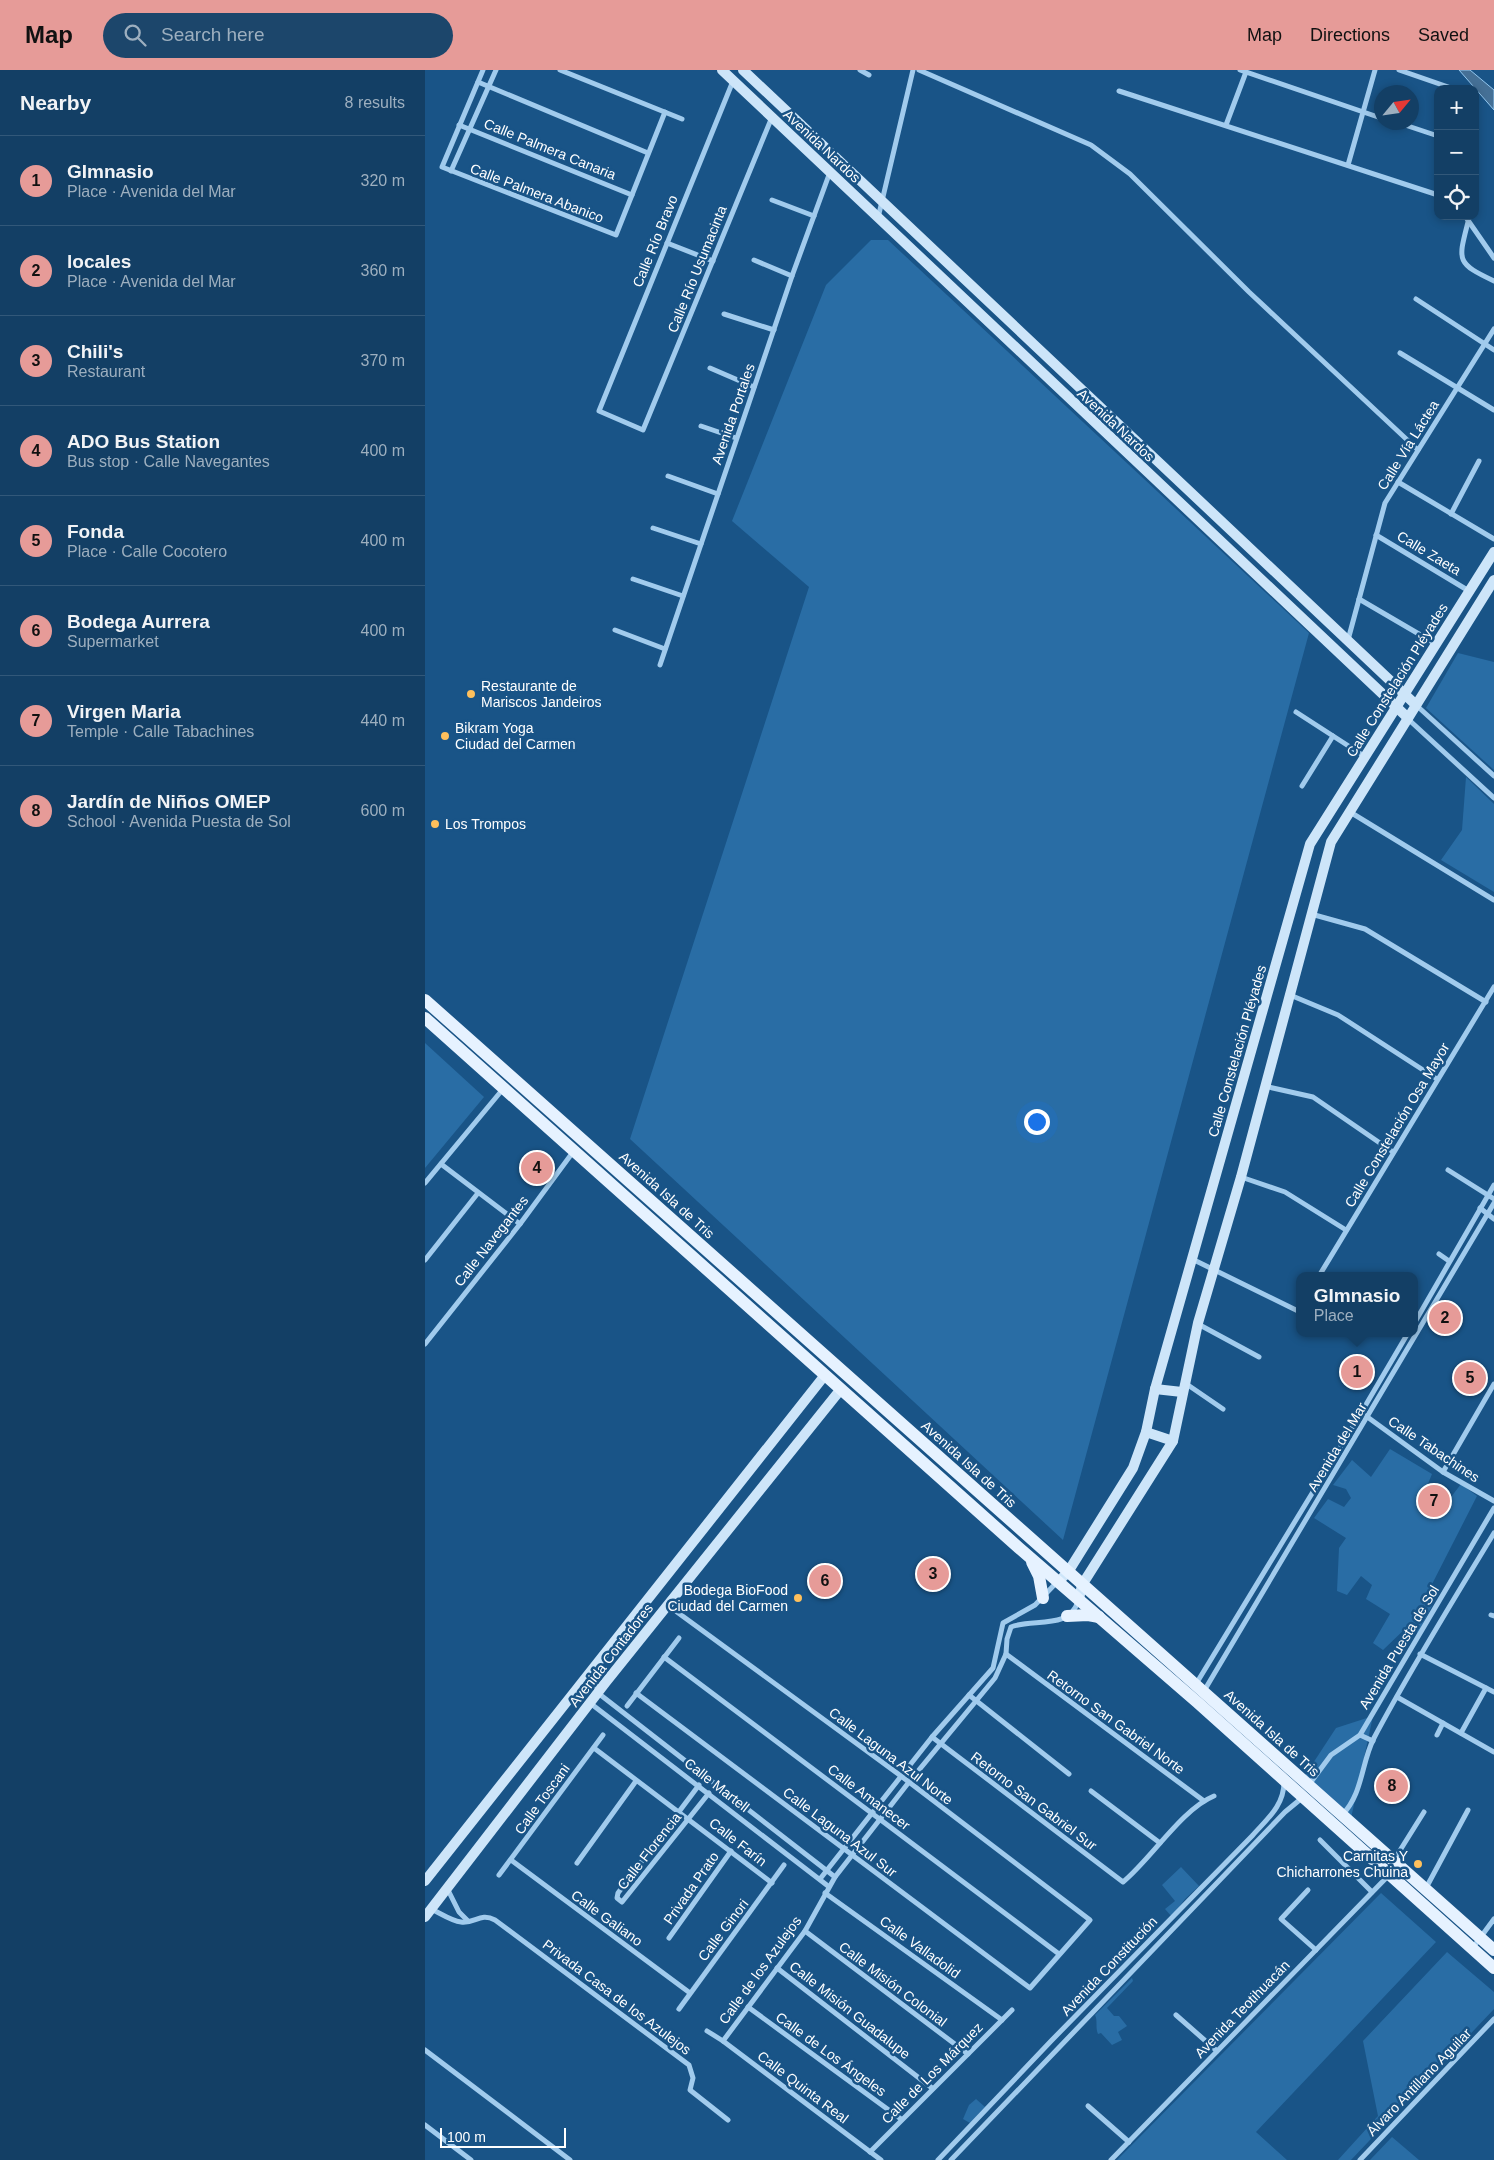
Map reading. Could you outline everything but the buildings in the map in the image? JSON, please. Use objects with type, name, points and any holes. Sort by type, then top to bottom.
[{"type":"main road","name":"Avenida Nardos","points":[[722,70],[1408,718]]},
{"type":"main road","name":"Avenida Nardos","points":[[743,70],[1416,705]]},
{"type":"main road","name":"Calle Constelación Pléyades","points":[[1058,1580],[1068,1572],[1133,1468],[1146,1432],[1155,1389],[1191,1259],[1310,844],[1494,552]]},
{"type":"main road","points":[[1079,1599],[1083,1585],[1173,1441],[1198,1323],[1241,1177],[1331,842],[1494,580]]},
{"type":"main road","points":[[1316,834],[1331,842]]},
{"type":"main road","name":"Avenida Isla de Tris","points":[[425,1000],[1083,1585],[1302,1798],[1494,1968]]},
{"type":"main road","name":"Avenida Isla de Tris","points":[[425,1018],[1030,1557],[1099,1617],[1308,1786],[1494,1950]]},
{"type":"main road","name":"Avenida Contadores","points":[[425,1881],[825,1375]]},
{"type":"main road","points":[[1155,1389],[1183,1388]]},
{"type":"main road","name":"Avenida Contadores","points":[[428,1913],[590,1703],[841,1389]]},
{"type":"main road","points":[[1146,1432],[1173,1441]]},
{"type":"main road","points":[[1030,1557],[1039,1576],[1043,1598]]},
{"type":"main road","points":[[1067,1616],[1088,1615],[1099,1617]]},
{"type":"main road","points":[[1328,1821],[1342,1815]]},
{"type":"street","points":[[483,70],[442,167],[451,171],[496,70]]},
{"type":"street","points":[[560,70],[682,119]]},
{"type":"street","points":[[860,70],[869,75]]},
{"type":"street","points":[[877,218],[913,70]]},
{"type":"street","points":[[919,70],[1091,145],[1107,155],[1130,174],[1249,292],[1418,450]]},
{"type":"street","points":[[1348,165],[1375,70]]},
{"type":"street","points":[[1399,70],[1443,85]]},
{"type":"street","points":[[1226,125],[1243,71],[1374,116]]},
{"type":"street","name":"Calle Río Bravo","points":[[643,430],[599,410],[733,81]]},
{"type":"street","points":[[478,82],[649,153]]},
{"type":"street","points":[[1119,91],[1434,193]]},
{"type":"street","points":[[632,195],[665,112]]},
{"type":"street","name":"Calle Río Usumacinta","points":[[643,430],[772,117]]},
{"type":"street","name":"Calle Palmera Canaria","points":[[459,125],[632,195]]},
{"type":"street","points":[[1419,130],[1434,135]]},
{"type":"street","name":"Calle Palmera Abanico","points":[[451,171],[616,235],[632,195]]},
{"type":"street","name":"Avenida Portales","points":[[660,665],[736,438],[830,172]]},
{"type":"street","points":[[772,200],[814,216]]},
{"type":"street","points":[[1468,222],[1494,258]]},
{"type":"street","points":[[1468,222],[1461,249],[1463,261],[1473,271],[1494,281]]},
{"type":"street","points":[[667,243],[713,261]]},
{"type":"street","points":[[754,260],[792,276]]},
{"type":"street","points":[[1415,300],[1494,350]]},
{"type":"street","points":[[724,314],[774,330]]},
{"type":"street","name":"Calle Vía Láctea","points":[[1347,641],[1385,503],[1494,329]]},
{"type":"street","points":[[1400,352],[1494,410]]},
{"type":"street","points":[[710,368],[754,387]]},
{"type":"street","points":[[701,426],[736,438]]},
{"type":"street","points":[[1451,514],[1479,460]]},
{"type":"street","points":[[668,476],[718,494]]},
{"type":"street","points":[[1398,482],[1494,539]]},
{"type":"street","points":[[653,528],[701,544]]},
{"type":"street","name":"Calle Zaeta","points":[[1377,535],[1469,591]]},
{"type":"street","points":[[633,579],[683,596]]},
{"type":"street","points":[[1359,599],[1436,644]]},
{"type":"street","points":[[615,630],[665,649]]},
{"type":"street","name":"Avenida Nardos","points":[[1416,705],[1494,776]]},
{"type":"street","points":[[1296,712],[1365,756]]},
{"type":"street","name":"Avenida Nardos","points":[[1408,718],[1494,798]]},
{"type":"street","points":[[1301,786],[1333,736]]},
{"type":"street","points":[[1350,812],[1494,900]]},
{"type":"street","points":[[1311,914],[1365,929],[1486,1002]]},
{"type":"street","name":"Calle Constelación Osa Mayor","points":[[1321,1272],[1494,987]]},
{"type":"street","points":[[1290,995],[1338,1015],[1437,1079]]},
{"type":"street","points":[[1264,1086],[1313,1097],[1393,1152]]},
{"type":"street","points":[[425,1183],[503,1089]]},
{"type":"street","name":"Calle Navegantes","points":[[425,1344],[520,1224],[574,1151]]},
{"type":"street","points":[[441,1164],[520,1224]]},
{"type":"street","points":[[1448,1170],[1488,1195],[1494,1201]]},
{"type":"street","points":[[1241,1177],[1285,1192],[1346,1230]]},
{"type":"street","points":[[1418,1317],[1494,1185]]},
{"type":"street","points":[[425,1260],[478,1193]]},
{"type":"street","name":"Avenida del Mar","points":[[1418,1332],[1494,1201]]},
{"type":"street","points":[[1480,1208],[1494,1218]]},
{"type":"street","points":[[1439,1254],[1449,1261]]},
{"type":"street","points":[[1191,1259],[1296,1309]]},
{"type":"street","points":[[1198,1323],[1259,1357]]},
{"type":"street","name":"Avenida del Mar","points":[[1196,1694],[1406,1337]]},
{"type":"street","name":"Avenida del Mar","points":[[1196,1694],[1368,1418],[1415,1337]]},
{"type":"street","points":[[1443,1472],[1494,1384]]},
{"type":"street","points":[[1183,1388],[1223,1409]]},
{"type":"street","name":"Calle Tabachines","points":[[1361,1413],[1443,1472],[1494,1502]]},
{"type":"street","name":"Avenida Puesta de Sol","points":[[1308,1786],[1331,1754],[1360,1734],[1494,1508]]},
{"type":"street","name":"Avenida Puesta de Sol","points":[[1342,1815],[1351,1805],[1358,1789],[1373,1741],[1420,1654],[1494,1533]]},
{"type":"street","points":[[820,1879],[932,1737],[993,1668],[1003,1623],[1043,1598],[1058,1580]]},
{"type":"street","points":[[1067,1616],[1076,1608],[1079,1599]]},
{"type":"street","name":"Calle Laguna Azul Norte","points":[[677,1612],[901,1776],[1090,1920],[1059,1954]]},
{"type":"street","name":"Calle de los Azulejos","points":[[723,2041],[805,1931],[828,1886],[909,1782],[995,1678],[1005,1654],[1011,1627],[1019,1623],[1049,1622],[1067,1616]]},
{"type":"street","points":[[627,1706],[679,1638]]},
{"type":"street","name":"Retorno San Gabriel Norte","points":[[1005,1654],[1204,1800]]},
{"type":"street","points":[[1420,1654],[1491,1689],[1461,1733]]},
{"type":"street","name":"Calle Amanecer","points":[[664,1658],[1059,1954]]},
{"type":"street","name":"Calle Martell","points":[[586,1678],[596,1685],[598,1693],[835,1877]]},
{"type":"street","name":"Calle Laguna Azul Sur","points":[[637,1694],[1030,1988],[1059,1954]]},
{"type":"street","points":[[969,1695],[1069,1774]]},
{"type":"street","points":[[1397,1697],[1494,1752]]},
{"type":"street","name":"Calle Martell","points":[[590,1703],[709,1792],[828,1886]]},
{"type":"street","points":[[1437,1735],[1443,1723]]},
{"type":"street","points":[[1360,1734],[1373,1741]]},
{"type":"street","name":"Calle Toscani","points":[[499,1875],[603,1735]]},
{"type":"street","name":"Retorno San Gabriel Sur","points":[[932,1737],[1123,1882],[1135,1872],[1160,1843]]},
{"type":"street","name":"Calle Farín","points":[[594,1748],[772,1883]]},
{"type":"street","points":[[685,1774],[691,1766]]},
{"type":"street","points":[[577,1863],[636,1781]]},
{"type":"street","name":"Avenida Constitución","points":[[938,2160],[1252,1836],[1281,1802],[1284,1794],[1284,1781]]},
{"type":"street","name":"Calle Florencia","points":[[699,1785],[618,1893],[617,1898],[622,1902],[709,1792]]},
{"type":"street","points":[[1091,1791],[1160,1843],[1204,1800],[1214,1796]]},
{"type":"street","name":"Avenida Constitución","points":[[951,2160],[1275,1823],[1302,1798]]},
{"type":"street","points":[[730,1810],[737,1801]]},
{"type":"street","points":[[1425,1889],[1468,1810]]},
{"type":"street","points":[[1393,1860],[1424,1812]]},
{"type":"street","points":[[1268,1818],[1275,1823]]},
{"type":"street","points":[[1252,1836],[1258,1842]]},
{"type":"street","points":[[1320,1840],[1373,1892]]},
{"type":"street","name":"Privada Prato","points":[[669,1938],[731,1851]]},
{"type":"street","points":[[647,1856],[656,1861]]},
{"type":"street","name":"Calle Galiano","points":[[511,1860],[690,1993]]},
{"type":"street","name":"Calle Ginori","points":[[679,2009],[784,1865]]},
{"type":"street","name":"Avenida Teotihuacán","points":[[1111,2160],[1389,1875]]},
{"type":"street","points":[[447,1888],[459,1912],[468,1921]]},
{"type":"street","points":[[1308,1890],[1281,1919],[1316,1950]]},
{"type":"street","name":"Calle Valladolid","points":[[825,1893],[1002,2020]]},
{"type":"street","points":[[428,1913],[458,1921],[468,1921]]},
{"type":"street","points":[[1472,1949],[1493,1919],[1494,1913]]},
{"type":"street","name":"Privada Casa de los Azulejos","points":[[468,1921],[487,1916],[495,1920],[689,2066],[693,2078],[690,2090],[728,2120]]},
{"type":"street","name":"Calle Misión Colonial","points":[[805,1931],[968,2054]]},
{"type":"street","points":[[1151,1939],[1158,1946]]},
{"type":"street","name":"Calle Misión Guadalupe","points":[[777,1968],[932,2088]]},
{"type":"street","name":"Calle de Los Ángeles","points":[[748,2007],[901,2119]]},
{"type":"street","name":"Calle de Los Márquez","points":[[869,2152],[1012,2010]]},
{"type":"street","points":[[1176,2015],[1217,2051]]},
{"type":"street","name":"Álvaro Antillano Aguilar","points":[[1360,2160],[1494,2019]]},
{"type":"street","name":"Calle Quinta Real","points":[[707,2031],[881,2160]]},
{"type":"street","points":[[425,2050],[570,2160]]},
{"type":"street","points":[[1019,2076],[1025,2083]]},
{"type":"street","points":[[1088,2106],[1129,2142]]},
{"type":"street","points":[[426,2128],[463,2158],[471,2160]]},
{"type":"shaded area","points":[[1459,70],[1470,70],[1494,90],[1494,110],[1479,93],[1479,85],[1472,85]]},
{"type":"shaded area","points":[[871,240],[888,240],[1309,633],[1063,1540],[630,1139],[809,587],[732,521],[826,285]]},
{"type":"shaded area","points":[[1458,653],[1494,662],[1494,770],[1426,708]]},
{"type":"shaded area","points":[[1466,777],[1494,804],[1494,892],[1441,860],[1462,830]]},
{"type":"shaded area","points":[[425,1043],[484,1097],[425,1168]]},
{"type":"shaded area","points":[[1390,1449],[1432,1474],[1418,1508],[1435,1518],[1461,1484],[1477,1496],[1428,1592],[1437,1596],[1418,1633],[1408,1626],[1383,1650],[1373,1643],[1390,1614],[1366,1599],[1372,1585],[1361,1576],[1347,1595],[1337,1591],[1339,1548],[1346,1538],[1314,1518],[1328,1499],[1344,1507],[1351,1498],[1346,1489],[1333,1485],[1352,1460],[1371,1477]]},
{"type":"shaded area","points":[[1373,1716],[1350,1823],[1302,1780],[1336,1728]]},
{"type":"shaded area","points":[[1181,1867],[1199,1886],[1185,1899],[1172,1917],[1165,1909],[1175,1901],[1162,1885]]},
{"type":"shaded area","points":[[1381,1893],[1436,1942],[1256,2132],[1287,2160],[1117,2160]]},
{"type":"shaded area","points":[[1447,1952],[1494,1992],[1494,2009],[1351,2160],[1338,2160],[1378,2116],[1363,2041]]},
{"type":"shaded area","points":[[1132,1978],[1133,1981],[1107,2008],[1114,2016],[1119,2016],[1127,2026],[1118,2032],[1122,2040],[1112,2045],[1101,2033],[1098,2034],[1095,2015]]},
{"type":"shaded area","points":[[976,2099],[985,2107],[970,2123],[963,2119],[969,2105]]},
{"type":"shaded area","points":[[1392,2137],[1419,2160],[1370,2160]]},
{"type":"place","name":"Restaurante de Mariscos Jandeiros","points":[[471,694]]},
{"type":"place","name":"Bikram Yoga Ciudad del Carmen","points":[[445,736]]},
{"type":"place","name":"Los Trompos","points":[[435,824]]},
{"type":"place","name":"ADO Bus Station","points":[[537,1168]]},
{"type":"place","name":"locales","points":[[1445,1318]]},
{"type":"place","name":"GImnasio","points":[[1357,1372]]},
{"type":"place","name":"Fonda","points":[[1470,1378]]},
{"type":"place","name":"Virgen Maria","points":[[1434,1501]]},
{"type":"place","name":"Chili's","points":[[933,1574]]},
{"type":"place","name":"Bodega Aurrera","points":[[825,1581]]},
{"type":"place","name":"Bodega BioFood Ciudad del Carmen","points":[[798,1598]]},
{"type":"place","name":"Jardín de Niños OMEP","points":[[1392,1786]]},
{"type":"place","name":"Carnitas Y Chicharrones Chuina","points":[[1418,1864]]}]
